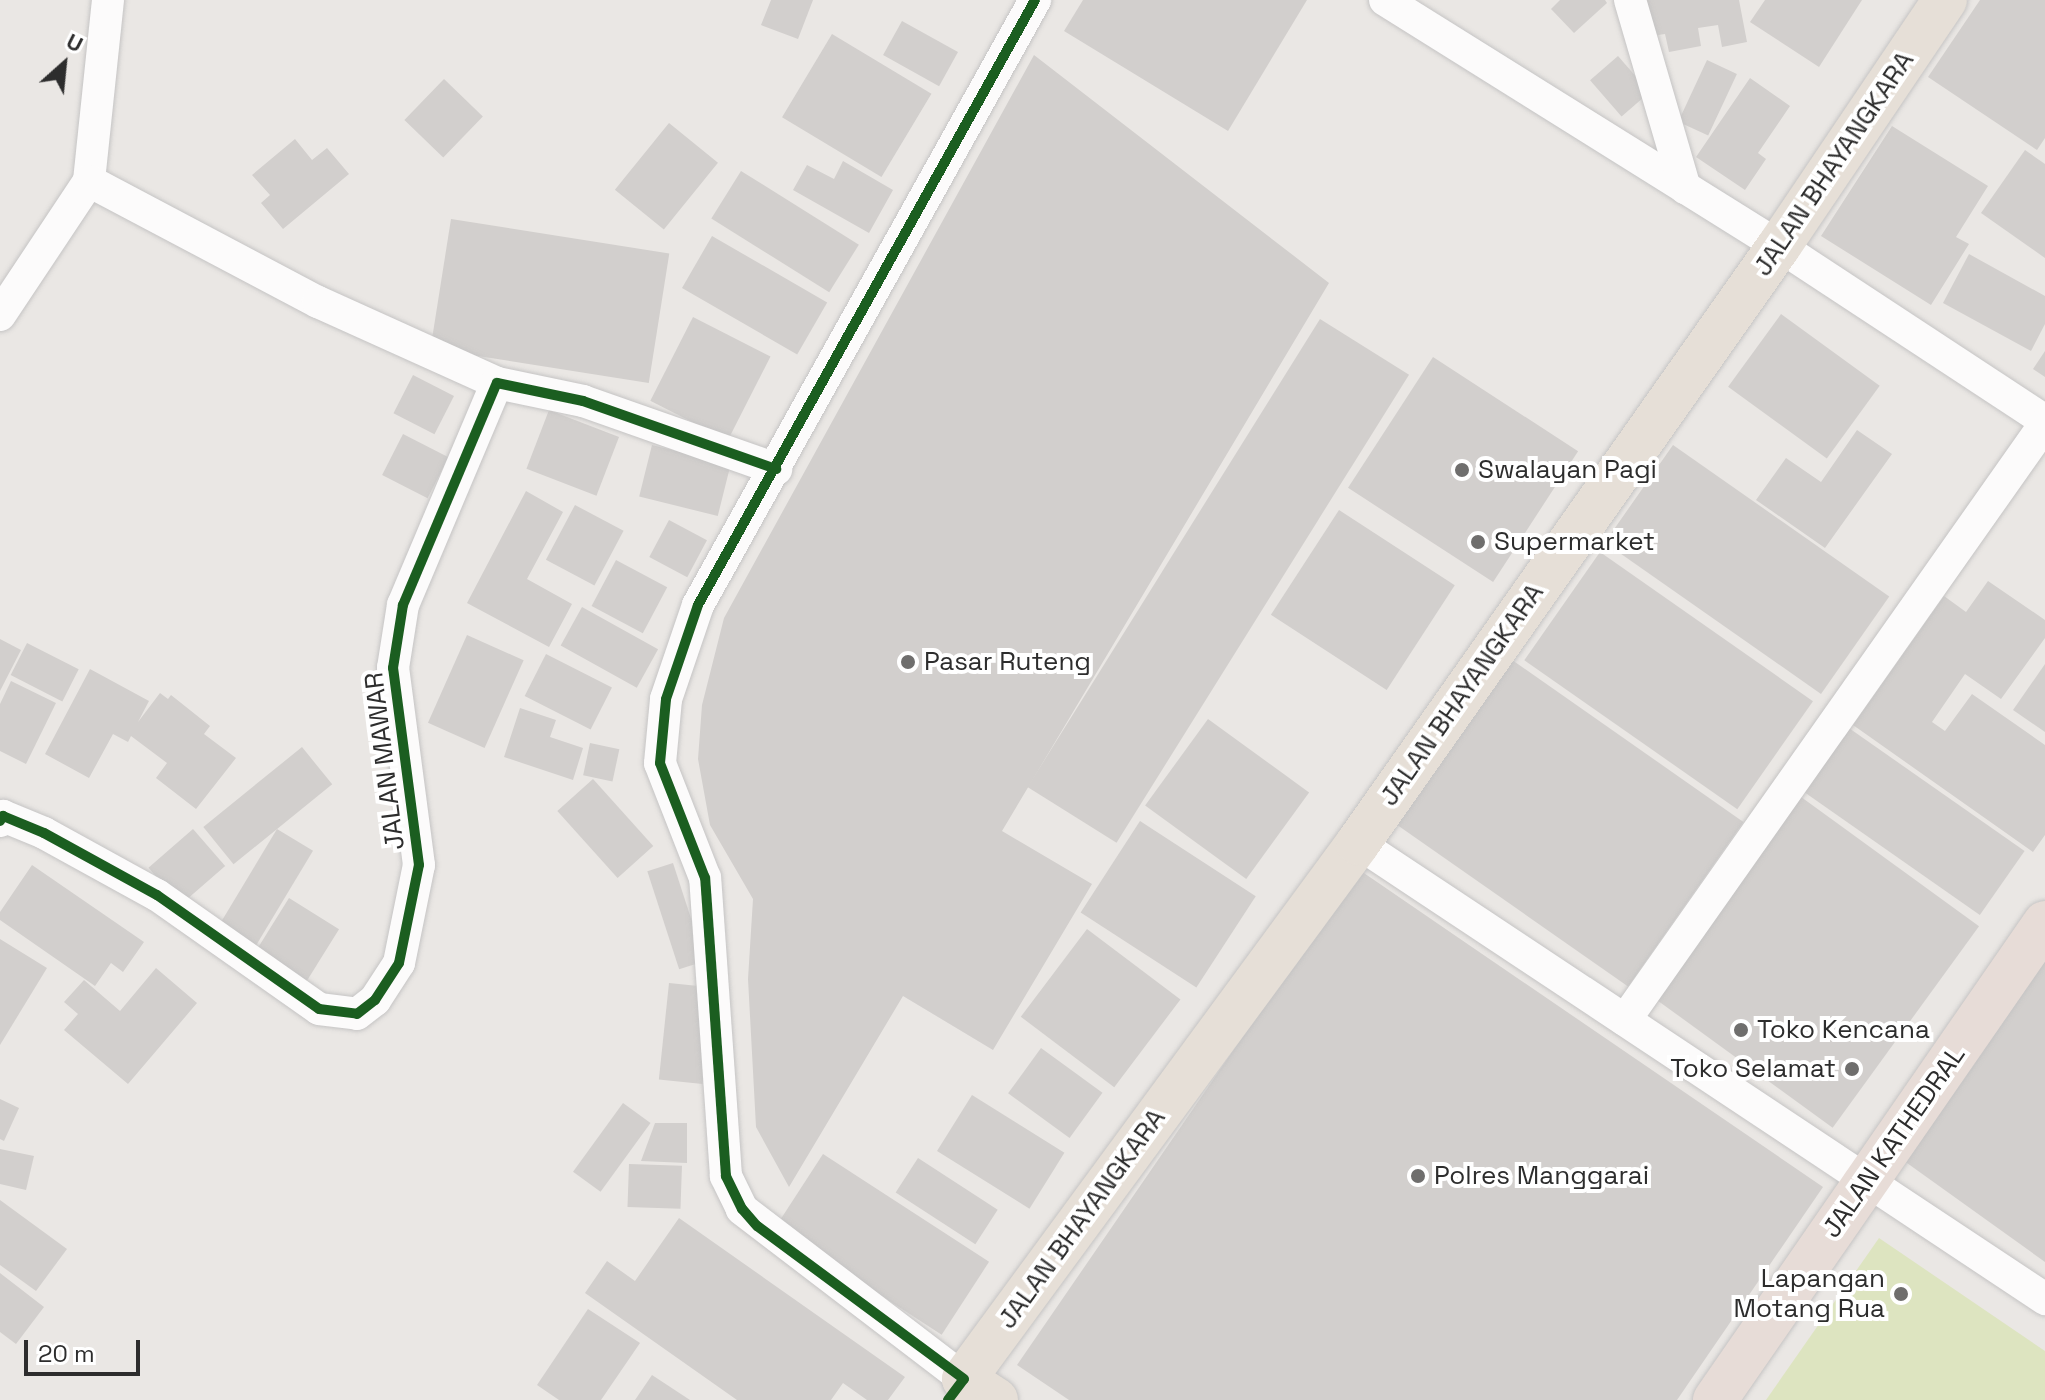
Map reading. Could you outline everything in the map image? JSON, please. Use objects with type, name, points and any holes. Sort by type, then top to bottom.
[{"type":"highway","name":"JALAN KATHEDRAL","points":[[1715,1400],[2045,923]]},
{"type":"main road","name":"JALAN BHAYANGKARA","points":[[980,1390],[1358,843],[1779,246],[1945,0]]},
{"type":"street","points":[[0,315],[89,181],[108,0]]},
{"type":"street","points":[[980,1390],[757,1226],[742,1209],[726,1176],[705,878],[660,763],[666,699],[698,605],[1035,0]]},
{"type":"street","points":[[1385,0],[1779,246],[2045,423],[1625,1020]]},
{"type":"street","points":[[1630,0],[1685,188]]},
{"type":"street","points":[[89,181],[318,302],[497,383],[583,401],[776,469]]},
{"type":"street","name":"JALAN MAWAR","points":[[1,817],[157,895],[319,1009],[357,1014],[368,1008],[399,963],[419,865],[393,668],[403,605],[497,383]]},
{"type":"street","points":[[1358,843],[2045,1299]]},
{"type":"green space","name":"Lapangan Motang Rua","points":[[1879,1238],[2045,1351],[2045,1400],[1766,1400]]},
{"type":"building","points":[[771,0],[813,0],[798,39],[761,25]]},
{"type":"building","points":[[1083,0],[1307,0],[1228,131],[1064,31]]},
{"type":"building","points":[[1560,0],[1605,0],[1607,3],[1574,33],[1551,9]]},
{"type":"building","points":[[1644,0],[1739,0],[1747,42],[1722,47],[1718,25],[1698,28],[1701,46],[1669,52],[1665,34],[1651,36]]},
{"type":"building","points":[[1765,0],[1862,0],[1819,67],[1750,22]]},
{"type":"building","points":[[1980,0],[2045,0],[2045,138],[2037,150],[1928,77]]},
{"type":"building","points":[[902,21],[958,52],[939,86],[883,55]]},
{"type":"building","points":[[832,34],[931,94],[881,177],[782,117]]},
{"type":"building","name":"Pasar Ruteng","points":[[1034,55],[1329,283],[1002,831],[1092,884],[993,1050],[903,996],[789,1187],[756,1127],[748,979],[753,899],[710,825],[698,759],[702,705],[724,618]]},
{"type":"building","points":[[1618,56],[1649,92],[1622,117],[1590,80]]},
{"type":"building","points":[[1707,60],[1737,74],[1708,136],[1678,122]]},
{"type":"building","points":[[1750,78],[1790,106],[1758,153],[1766,159],[1745,190],[1696,157]]},
{"type":"building","points":[[444,79],[483,117],[443,158],[404,120]]},
{"type":"building","points":[[669,123],[718,163],[664,229],[615,190]]},
{"type":"building","points":[[1892,126],[1988,186],[1956,237],[1969,244],[1931,305],[1821,236]]},
{"type":"building","points":[[295,139],[312,160],[327,148],[349,174],[283,229],[261,203],[270,195],[252,175]]},
{"type":"building","points":[[2025,150],[2045,164],[2045,258],[1981,213]]},
{"type":"building","points":[[843,161],[893,190],[869,233],[793,190],[807,165],[834,179]]},
{"type":"building","points":[[741,171],[859,245],[829,292],[711,218]]},
{"type":"building","points":[[451,219],[669,254],[649,383],[431,348]]},
{"type":"building","points":[[712,236],[827,302],[797,354],[682,288]]},
{"type":"building","points":[[1969,254],[2045,296],[2045,324],[2031,351],[1943,303]]},
{"type":"building","points":[[1781,314],[1880,386],[1827,459],[1728,387]]},
{"type":"building","points":[[693,317],[771,356],[728,440],[650,401]]},
{"type":"building","points":[[1320,319],[1409,375],[1117,843],[1027,787]]},
{"type":"building","points":[[2045,351],[2045,377],[2033,369]]},
{"type":"building","name":"Swalayan Pagi","points":[[1433,357],[1578,451],[1493,582],[1348,488]]},
{"type":"building","points":[[413,375],[454,396],[434,434],[393,413]]},
{"type":"building","points":[[549,410],[619,437],[596,496],[526,469]]},
{"type":"building","points":[[1857,430],[1892,454],[1825,548],[1756,500],[1786,458],[1821,482]]},
{"type":"building","points":[[403,434],[448,457],[428,498],[382,475]]},
{"type":"building","points":[[652,445],[731,465],[718,516],[639,496]]},
{"type":"building","points":[[1673,445],[1889,596],[1821,694],[1605,542]]},
{"type":"building","points":[[526,491],[563,512],[527,579],[572,604],[549,647],[467,603]]},
{"type":"building","points":[[575,505],[624,531],[594,586],[546,560]]},
{"type":"building","points":[[1339,510],[1455,585],[1387,690],[1271,615]]},
{"type":"building","points":[[669,520],[707,540],[687,577],[649,557]]},
{"type":"building","points":[[1600,552],[1813,701],[1737,809],[1524,660]]},
{"type":"building","points":[[616,560],[667,587],[643,633],[592,606]]},
{"type":"building","points":[[1988,581],[2045,620],[2045,638],[2001,699],[1965,674],[1932,722],[1945,731],[1972,694],[2045,745],[2045,835],[2033,852],[1853,725],[1944,596],[1966,612]]},
{"type":"building","points":[[582,607],[658,649],[637,688],[561,645]]},
{"type":"building","points":[[467,635],[524,660],[485,748],[428,723]]},
{"type":"building","points":[[0,639],[21,650],[0,691]]},
{"type":"building","points":[[27,643],[79,669],[62,701],[11,675]]},
{"type":"building","points":[[546,654],[612,688],[591,729],[525,696]]},
{"type":"building","points":[[1505,655],[1743,822],[1628,987],[1390,820]]},
{"type":"building","points":[[2045,664],[2045,732],[2013,710]]},
{"type":"building","points":[[90,669],[149,701],[138,722],[160,693],[168,699],[171,695],[210,726],[204,734],[236,758],[196,809],[156,778],[167,763],[131,736],[128,742],[113,734],[89,778],[45,754]]},
{"type":"building","points":[[11,681],[56,703],[26,764],[0,751],[0,704]]},
{"type":"building","points":[[520,708],[556,720],[550,737],[583,748],[573,780],[504,757]]},
{"type":"building","points":[[1208,719],[1309,792],[1246,879],[1145,806]]},
{"type":"building","points":[[1846,726],[2025,851],[1980,915],[1801,790]]},
{"type":"building","points":[[590,743],[619,749],[612,782],[583,775]]},
{"type":"building","points":[[302,747],[332,784],[234,864],[203,827]]},
{"type":"building","points":[[593,779],[653,846],[618,878],[557,811]]},
{"type":"building","points":[[1797,794],[1979,926],[1833,1128],[1651,995]]},
{"type":"building","points":[[1140,821],[1256,896],[1196,988],[1081,912]]},
{"type":"building","points":[[193,829],[225,866],[181,905],[148,868]]},
{"type":"building","points":[[277,829],[313,851],[255,947],[219,926]]},
{"type":"building","points":[[673,863],[705,961],[679,969],[647,871]]},
{"type":"building","points":[[32,865],[144,942],[123,972],[111,963],[95,986],[0,920],[0,912]]},
{"type":"building","points":[[1358,869],[1823,1187],[1677,1400],[1069,1400],[1017,1365]]},
{"type":"building","points":[[289,898],[339,929],[306,983],[256,951]]},
{"type":"building","points":[[1087,929],[1180,999],[1114,1087],[1021,1017]]},
{"type":"building","points":[[0,939],[47,968],[0,1045]]},
{"type":"building","points":[[2045,956],[2045,1262],[1900,1158]]},
{"type":"building","points":[[156,968],[197,1003],[128,1084],[64,1030],[78,1014],[64,1002],[84,980],[120,1011]]},
{"type":"building","points":[[669,983],[713,988],[703,1084],[659,1079]]},
{"type":"building","points":[[1041,1048],[1102,1093],[1070,1138],[1008,1093]]},
{"type":"building","points":[[972,1095],[1064,1153],[1029,1209],[937,1151]]},
{"type":"building","points":[[0,1099],[19,1108],[4,1141],[0,1139]]},
{"type":"building","points":[[623,1103],[651,1123],[601,1192],[573,1172]]},
{"type":"building","points":[[655,1123],[687,1123],[687,1163],[641,1161]]},
{"type":"building","points":[[0,1149],[34,1156],[26,1190],[0,1184]]},
{"type":"building","points":[[823,1154],[989,1262],[942,1335],[776,1227]]},
{"type":"building","points":[[918,1158],[998,1210],[975,1244],[896,1192]]},
{"type":"building","points":[[629,1164],[682,1166],[680,1209],[627,1207]]},
{"type":"building","points":[[0,1200],[67,1249],[36,1291],[0,1265]]},
{"type":"building","points":[[679,1218],[905,1377],[888,1400],[867,1400],[843,1383],[831,1400],[737,1400],[585,1293],[607,1261],[635,1281]]},
{"type":"building","points":[[0,1273],[44,1307],[16,1344],[0,1332]]},
{"type":"building","points":[[588,1309],[640,1343],[601,1400],[559,1400],[537,1385]]},
{"type":"building","points":[[652,1375],[690,1400],[635,1400]]},
{"type":"cycle path","points":[[948,1400],[964,1379],[757,1226],[742,1209],[726,1176],[705,878],[660,763],[666,699],[698,605],[1035,0]]},
{"type":"cycle path","points":[[0,821],[3,816],[44,833],[157,895],[319,1009],[357,1014],[375,1000],[399,963],[419,865],[393,668],[403,605],[497,383],[583,401],[776,469]]},
{"type":"place","name":"Swalayan Pagi","points":[[1462,470]]},
{"type":"place","name":"Supermarket","points":[[1478,542]]},
{"type":"place","name":"Pasar Ruteng","points":[[908,662]]},
{"type":"place","name":"Toko Kencana","points":[[1741,1030]]},
{"type":"place","name":"Toko Selamat","points":[[1852,1069]]},
{"type":"place","name":"Polres Manggarai","points":[[1418,1176]]},
{"type":"place","name":"Lapangan Motang Rua","points":[[1901,1294]]}]
